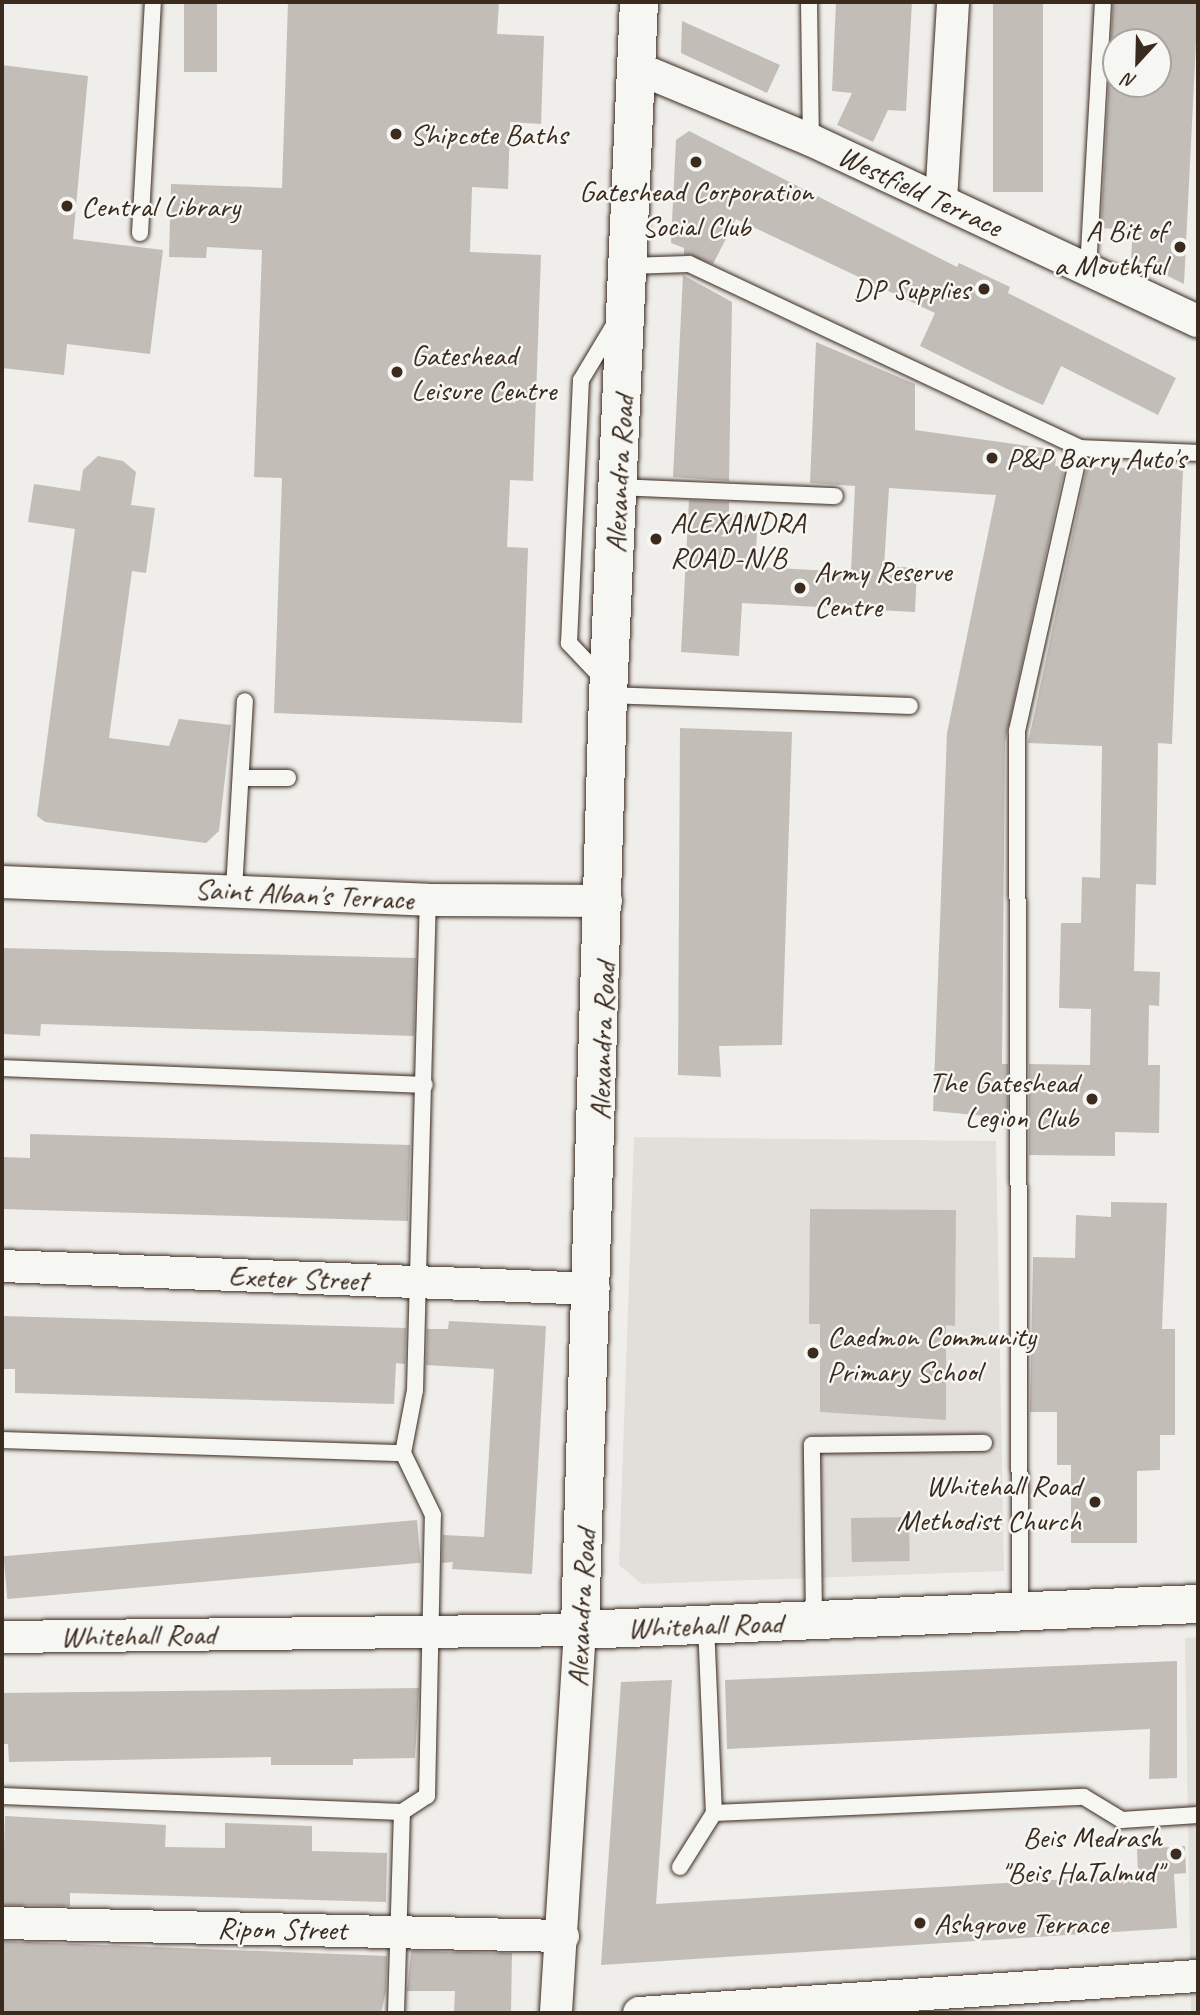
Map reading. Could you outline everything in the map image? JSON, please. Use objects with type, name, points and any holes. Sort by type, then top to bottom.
[{"type":"street","name":"Alexandra Road","points":[[556,2013],[563,1936],[580,1630],[606,901],[608,690],[639,2]]},
{"type":"street","points":[[941,200],[953,2]]},
{"type":"street","name":"Westfield Terrace","points":[[637,68],[811,140],[1198,321]]},
{"type":"street","name":"Saint Alban's Terrace","points":[[2,882],[428,900],[606,901]]},
{"type":"street","name":"Exeter Street","points":[[2,1266],[594,1289]]},
{"type":"street","name":"Whitehall Road","points":[[2,1637],[580,1630],[1198,1604]]},
{"type":"street","name":"Ripon Street","points":[[2,1923],[563,1936]]},
{"type":"street","points":[[639,2013],[1198,1976]]},
{"type":"lane","points":[[140,233],[153,2]]},
{"type":"lane","points":[[809,2],[811,140]]},
{"type":"lane","points":[[1088,270],[1102,2]]},
{"type":"lane","points":[[628,266],[689,264],[1080,448],[1198,453]]},
{"type":"lane","points":[[627,305],[581,380],[569,643],[608,690],[910,706]]},
{"type":"lane","points":[[1020,1611],[1017,731],[1080,448]]},
{"type":"lane","points":[[618,487],[835,496]]},
{"type":"lane","points":[[234,890],[243,778],[245,701]]},
{"type":"lane","points":[[243,778],[288,778]]},
{"type":"lane","points":[[2,1796],[402,1812],[427,1796],[434,1632],[432,1515],[403,1453],[415,1390],[414,1282],[425,1085],[428,900]]},
{"type":"lane","points":[[2,1068],[425,1085]]},
{"type":"lane","points":[[2,1440],[403,1453]]},
{"type":"lane","points":[[814,1620],[811,1445],[984,1443]]},
{"type":"lane","points":[[680,1867],[714,1813],[706,1624]]},
{"type":"lane","points":[[714,1813],[1084,1797],[1122,1820],[1198,1815]]},
{"type":"lane","points":[[396,2013],[401,1932],[402,1812]]},
{"type":"shaded area","name":"Caedmon Community Primary School","points":[[634,1137],[996,1141],[1004,1571],[642,1584],[619,1565]]},
{"type":"shaded area","points":[[1198,1637],[1198,2013],[1191,2013],[1185,1638]]},
{"type":"building","points":[[184,2],[217,2],[217,72],[184,72]]},
{"type":"building","name":"Gateshead Leisure Centre","points":[[288,2],[499,2],[497,34],[544,36],[541,124],[510,122],[508,189],[472,187],[470,252],[541,255],[533,481],[510,480],[507,547],[528,548],[522,723],[274,713],[282,478],[254,477],[262,250],[207,247],[206,258],[169,257],[171,184],[282,188]]},
{"type":"building","points":[[836,2],[912,2],[906,111],[888,110],[873,142],[837,125],[852,93],[832,91]]},
{"type":"building","points":[[993,2],[1043,2],[1043,192],[993,192]]},
{"type":"building","points":[[1113,2],[1198,2],[1184,284],[1131,258],[1133,230],[1101,228],[1108,98],[1172,98],[1172,28],[1112,28]]},
{"type":"building","points":[[682,21],[780,65],[767,93],[681,53]]},
{"type":"building","name":"Central Library","points":[[2,65],[88,76],[73,239],[163,250],[150,354],[67,344],[64,375],[2,368]]},
{"type":"building","points":[[689,131],[957,267],[959,263],[1010,287],[1008,293],[1176,378],[1158,415],[1061,366],[1043,405],[1005,388],[920,346],[935,313],[736,219],[713,264],[684,254],[684,248],[671,243],[676,140]]},
{"type":"building","points":[[683,275],[732,302],[729,481],[673,477]]},
{"type":"building","points":[[816,342],[915,384],[915,430],[1057,450],[1055,466],[1065,466],[1005,742],[1002,1064],[1008,1064],[1008,1118],[933,1111],[947,733],[996,495],[889,488],[884,566],[917,568],[915,612],[742,603],[739,656],[681,652],[689,500],[729,502],[729,514],[758,516],[755,567],[851,572],[855,486],[810,483]]},
{"type":"building","points":[[98,456],[123,461],[136,472],[131,505],[155,508],[146,573],[132,571],[109,738],[169,746],[179,719],[231,725],[219,831],[206,843],[45,822],[37,816],[75,529],[28,522],[34,484],[80,491],[83,470]]},
{"type":"building","points":[[1087,467],[1183,469],[1172,744],[1158,743],[1156,885],[1136,884],[1134,971],[1160,972],[1159,1006],[1149,1005],[1148,1065],[1160,1065],[1159,1133],[1115,1132],[1115,1156],[1029,1155],[1029,1064],[1090,1065],[1091,1009],[1059,1008],[1061,923],[1081,923],[1082,877],[1100,878],[1102,746],[1028,743]]},
{"type":"building","points":[[680,728],[792,732],[782,1045],[719,1046],[721,1077],[678,1075]]},
{"type":"building","points":[[2,948],[416,958],[414,1036],[41,1024],[40,1036],[3,1034]]},
{"type":"building","points":[[30,1134],[410,1145],[408,1221],[2,1209],[2,1157],[30,1158]]},
{"type":"building","points":[[1111,1202],[1167,1203],[1162,1329],[1175,1329],[1175,1435],[1160,1435],[1160,1470],[1137,1471],[1137,1543],[1071,1543],[1071,1465],[1057,1465],[1057,1412],[1030,1412],[1033,1257],[1075,1258],[1076,1215],[1111,1217]]},
{"type":"building","points":[[810,1209],[956,1210],[955,1326],[946,1325],[946,1420],[820,1412],[820,1324],[809,1324]]},
{"type":"building","points":[[2,1316],[406,1328],[405,1364],[396,1363],[394,1404],[15,1393],[15,1369],[2,1369]]},
{"type":"building","points":[[449,1321],[546,1326],[532,1574],[452,1569],[453,1562],[442,1563],[443,1535],[484,1537],[494,1369],[426,1365],[427,1329],[448,1329]]},
{"type":"building","points":[[909,1517],[910,1561],[852,1562],[851,1518]]},
{"type":"building","points":[[417,1520],[421,1563],[7,1599],[4,1556]]},
{"type":"building","points":[[1177,1661],[1177,1778],[1149,1779],[1150,1729],[727,1749],[725,1680]]},
{"type":"building","points":[[672,1680],[656,1904],[1138,1875],[1137,1849],[1185,1846],[1186,1873],[1174,1874],[1177,1928],[601,1965],[621,1682]]},
{"type":"building","points":[[419,1688],[415,1758],[353,1759],[353,1765],[271,1765],[271,1757],[9,1762],[8,1744],[2,1744],[2,1693]]},
{"type":"building","points":[[5,1816],[166,1825],[165,1847],[225,1848],[225,1823],[312,1826],[312,1851],[387,1853],[386,1902],[70,1893],[70,1906],[2,1905]]},
{"type":"building","points":[[2,1941],[387,1956],[386,1991],[381,2013],[2,2013]]},
{"type":"building","points":[[411,1951],[512,1953],[511,2013],[454,2013],[455,1991],[407,1991]]},
{"type":"place","name":"Shipcote Baths","points":[[396,134]]},
{"type":"place","name":"Gateshead Corporation Social Club","points":[[696,162]]},
{"type":"place","name":"Central Library","points":[[67,206]]},
{"type":"place","name":"A Bit of a Mouthful","points":[[1180,247]]},
{"type":"place","name":"DP Supplies","points":[[984,289]]},
{"type":"place","name":"Gateshead Leisure Centre","points":[[397,372]]},
{"type":"place","name":"P&P Barry Auto's","points":[[992,458]]},
{"type":"place","name":"ALEXANDRA ROAD-N/B","points":[[656,539]]},
{"type":"place","name":"Army Reserve Centre","points":[[800,588]]},
{"type":"place","name":"The Gateshead Legion Club","points":[[1092,1099]]},
{"type":"place","name":"Caedmon Community Primary School","points":[[813,1353]]},
{"type":"place","name":"Whitehall Road Methodist Church","points":[[1095,1502]]},
{"type":"place","name":"Beis Medrash \"Beis HaTalmud\"","points":[[1176,1854]]},
{"type":"place","name":"Ashgrove Terrace","points":[[920,1923]]}]
